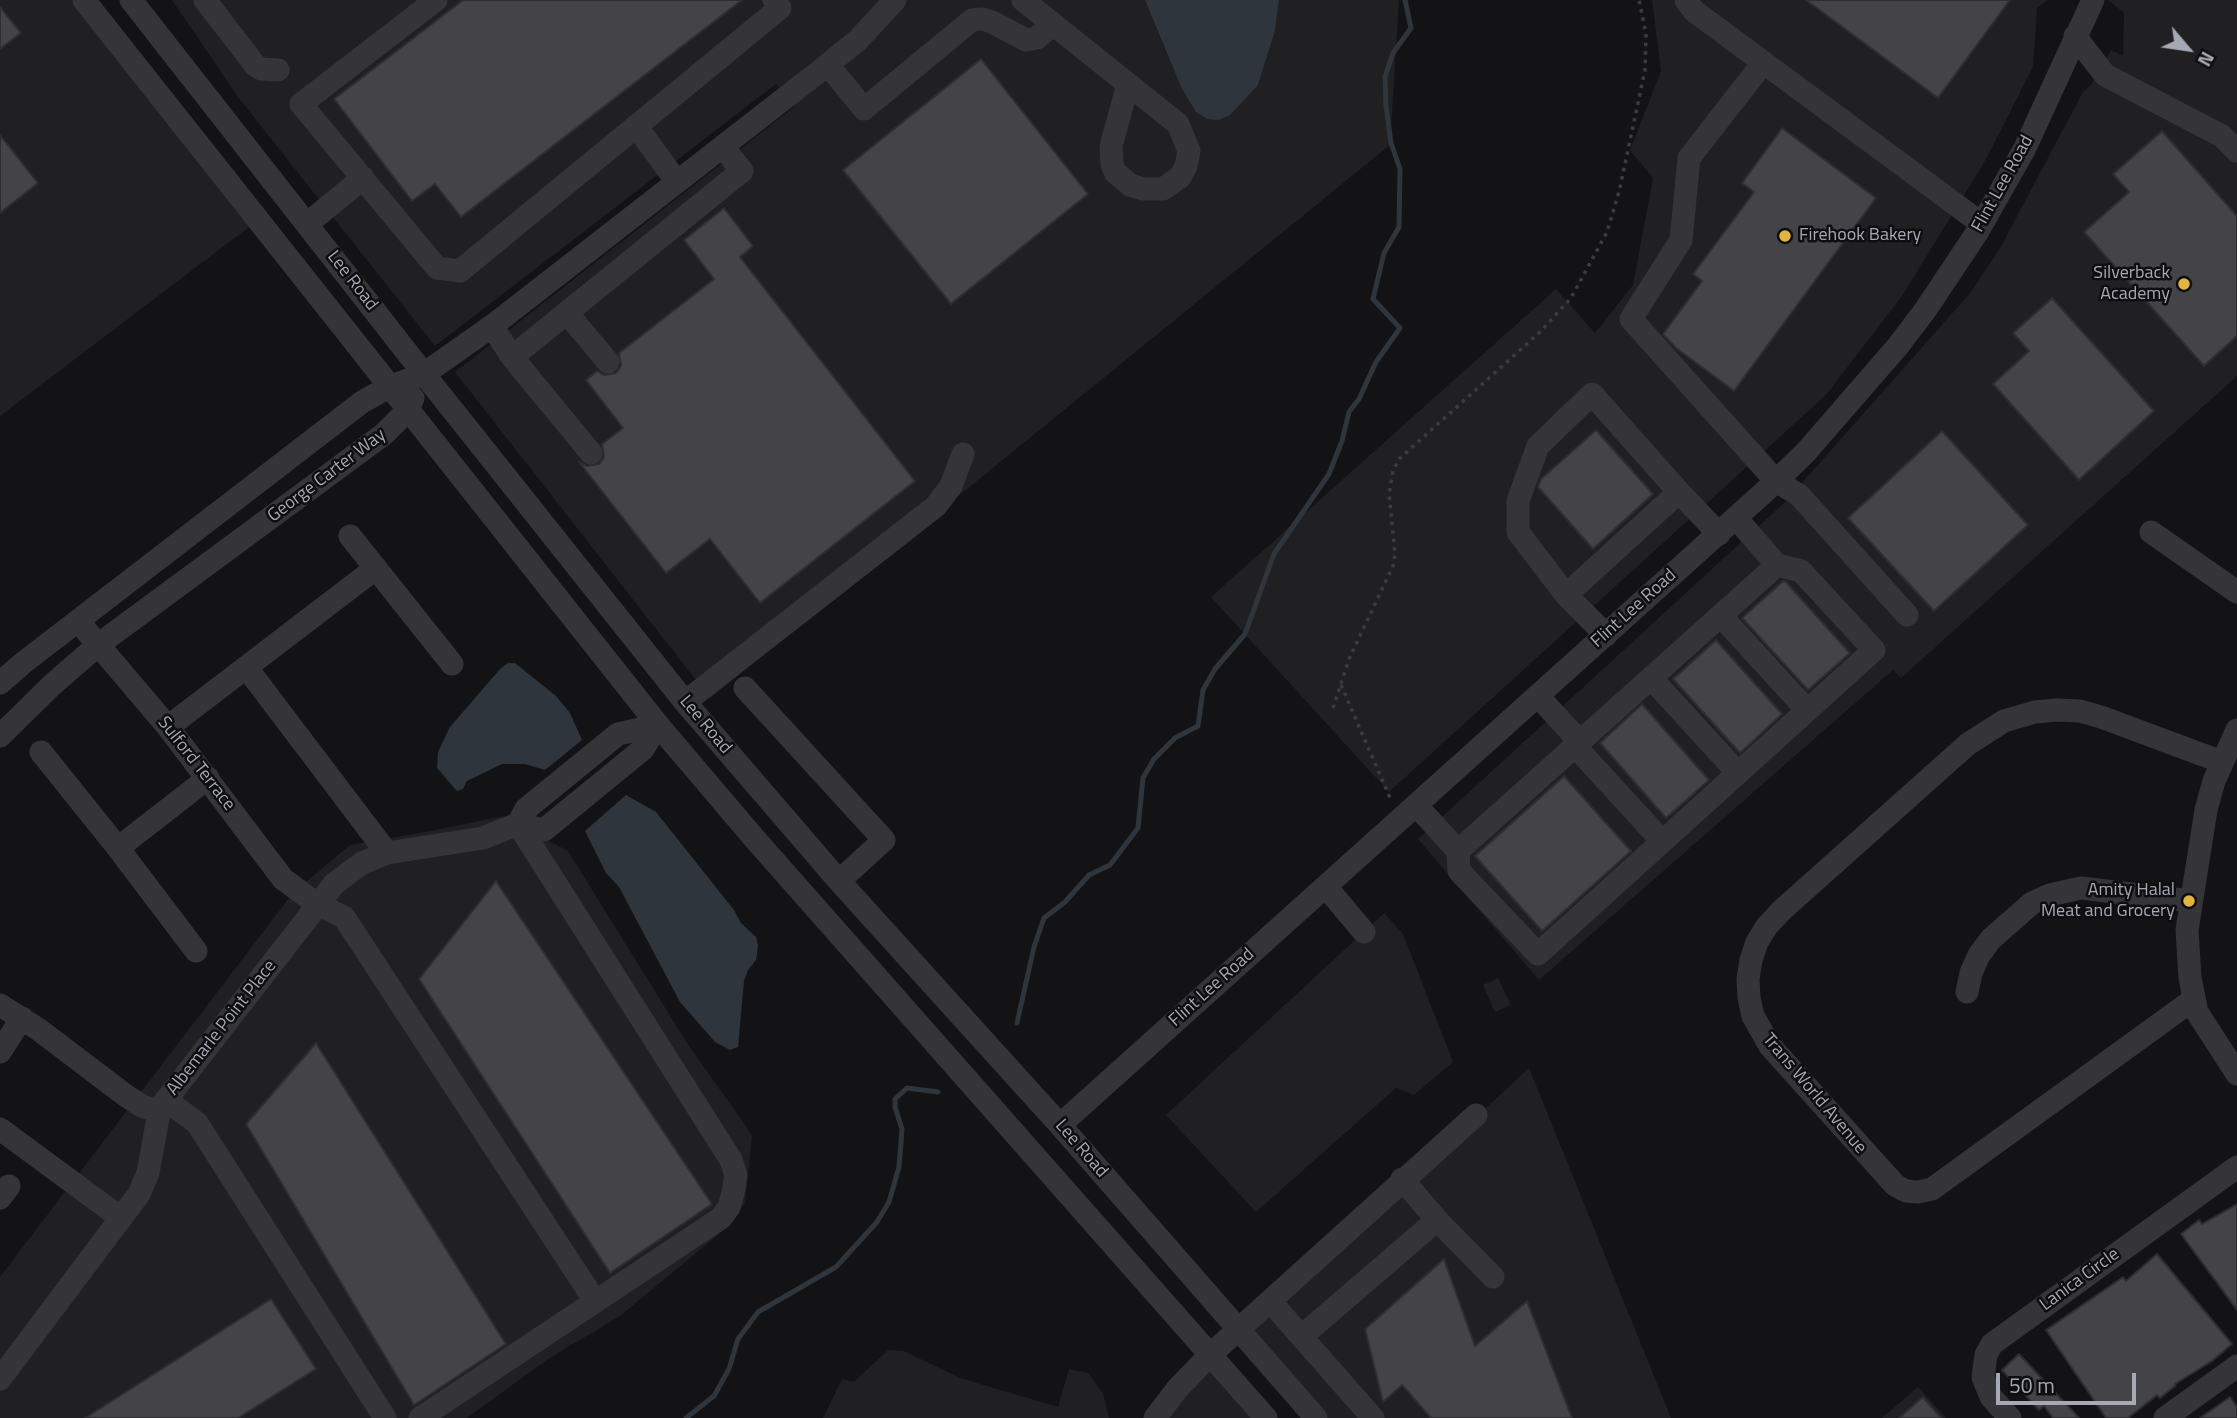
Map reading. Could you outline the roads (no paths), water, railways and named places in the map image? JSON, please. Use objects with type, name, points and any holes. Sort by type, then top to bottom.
[{"type":"street","name":"Lee Road","points":[[84,0],[658,725],[754,838],[1266,1418]]},
{"type":"street","name":"Lee Road","points":[[131,0],[685,702],[839,881],[1060,1125],[1316,1418]]},
{"type":"street","points":[[205,0],[255,65],[261,69],[278,70]]},
{"type":"street","points":[[436,0],[301,104],[437,268],[460,271],[780,8],[774,0]]},
{"type":"street","points":[[424,374],[492,326],[828,65],[858,40],[895,0]]},
{"type":"street","points":[[1023,0],[1053,24],[1128,84],[1178,124],[1189,151],[1186,166],[1180,177],[1163,189],[1143,189],[1130,185],[1115,172],[1112,164],[1111,146],[1128,84]]},
{"type":"street","points":[[1686,0],[1693,12],[1982,225]]},
{"type":"street","name":"Flint Lee Road","points":[[1060,1125],[1719,534],[1776,481],[1860,393],[1946,280],[1982,225],[2025,148],[2093,0]]},
{"type":"street","points":[[828,65],[864,109],[972,20],[992,22],[1026,40],[1038,38],[1053,24]]},
{"type":"street","points":[[2076,36],[2105,75],[2222,136],[2237,152]]},
{"type":"street","points":[[1763,63],[1689,158],[1681,240],[1631,319],[1776,481],[1799,495],[1906,615]]},
{"type":"street","points":[[636,126],[677,182]]},
{"type":"street","points":[[512,357],[742,172],[723,147]]},
{"type":"street","points":[[307,224],[363,178]]},
{"type":"street","points":[[567,313],[608,362]]},
{"type":"street","points":[[492,326],[512,357],[591,453]]},
{"type":"street","name":"George Carter Way","points":[[0,683],[362,402],[389,387],[424,374]]},
{"type":"street","name":"George Carter Way","points":[[0,736],[98,645],[384,434],[408,410],[424,374]]},
{"type":"street","points":[[1606,635],[1566,595],[1518,532],[1518,501],[1538,446],[1592,394],[1719,534]]},
{"type":"street","points":[[685,702],[936,506],[951,486],[963,454]]},
{"type":"street","points":[[1566,595],[1679,492]]},
{"type":"street","points":[[1408,813],[1458,851],[1459,871],[1538,954],[1874,650],[1801,571],[1777,565],[1736,518]]},
{"type":"street","points":[[2151,532],[2237,592]]},
{"type":"street","points":[[350,536],[452,664]]},
{"type":"street","points":[[1458,851],[1777,565]]},
{"type":"street","points":[[168,727],[376,568]]},
{"type":"street","points":[[1721,616],[1807,710]]},
{"type":"street","name":"Sulford Terrace","points":[[78,621],[168,727],[283,879],[317,904],[344,918],[595,1301]]},
{"type":"street","points":[[246,667],[387,853]]},
{"type":"street","points":[[1651,678],[1738,772]]},
{"type":"street","points":[[745,688],[884,840],[839,881]]},
{"type":"street","points":[[1538,696],[1662,841]]},
{"type":"street","name":"Trans World Avenue","points":[[2194,999],[1932,1189],[1918,1192],[1906,1191],[1895,1185],[1770,1046],[1754,1016],[1748,979],[1757,942],[1782,910],[1968,744],[2004,721],[2057,709],[2080,711],[2222,762]]},
{"type":"street","name":"Albemarle Point Place","points":[[0,1379],[139,1194],[146,1179],[163,1106],[334,884],[350,870],[387,853],[483,838],[518,824],[526,809],[618,734],[658,725]]},
{"type":"street","points":[[2237,730],[2214,781],[2206,810],[2187,930],[2190,978],[2197,1012],[2237,1074]]},
{"type":"street","points":[[41,752],[196,951]]},
{"type":"street","points":[[118,848],[208,778]]},
{"type":"street","points":[[420,1418],[721,1218],[729,1207],[736,1175],[731,1160],[518,824]]},
{"type":"street","points":[[1325,887],[1364,932]]},
{"type":"street","points":[[1967,992],[1979,955],[1991,939],[2032,903],[2050,895],[2081,888],[2191,901]]},
{"type":"street","points":[[0,1005],[22,1018],[125,1096],[142,1106],[163,1106],[197,1124],[385,1418]]},
{"type":"street","points":[[0,1052],[22,1018]]},
{"type":"street","points":[[1155,1418],[1178,1388],[1210,1355],[1476,1115]]},
{"type":"street","points":[[0,1129],[121,1218]]},
{"type":"street","name":"Lanica Circle","points":[[2010,1418],[1991,1397],[1983,1377],[1986,1355],[1992,1344],[2237,1167]]},
{"type":"street","points":[[1402,1179],[1493,1278]]},
{"type":"street","points":[[1302,1336],[1437,1220]]},
{"type":"street","points":[[1270,1301],[1373,1418]]},
{"type":"street","points":[[2165,1418],[2237,1366]]},
{"type":"waterway","points":[[1017,1023],[1034,947],[1044,918],[1065,902],[1089,875],[1110,865],[1138,828],[1143,778],[1154,759],[1175,738],[1198,726],[1203,690],[1215,669],[1245,634],[1274,554],[1329,474],[1342,441],[1349,412],[1359,399],[1376,362],[1400,328],[1373,299],[1384,253],[1399,227],[1400,169],[1391,143],[1385,77],[1393,53],[1411,28],[1405,0]]},
{"type":"waterway","points":[[686,1418],[714,1396],[729,1369],[738,1339],[758,1312],[836,1267],[877,1222],[889,1202],[899,1167],[902,1129],[895,1099],[907,1088],[938,1092]]},
{"type":"place","name":"Firehook Bakery","points":[[1785,236]]},
{"type":"place","name":"Silverback Academy","points":[[2184,284]]},
{"type":"place","name":"Amity Halal Meat and Grocery","points":[[2189,901]]}]
